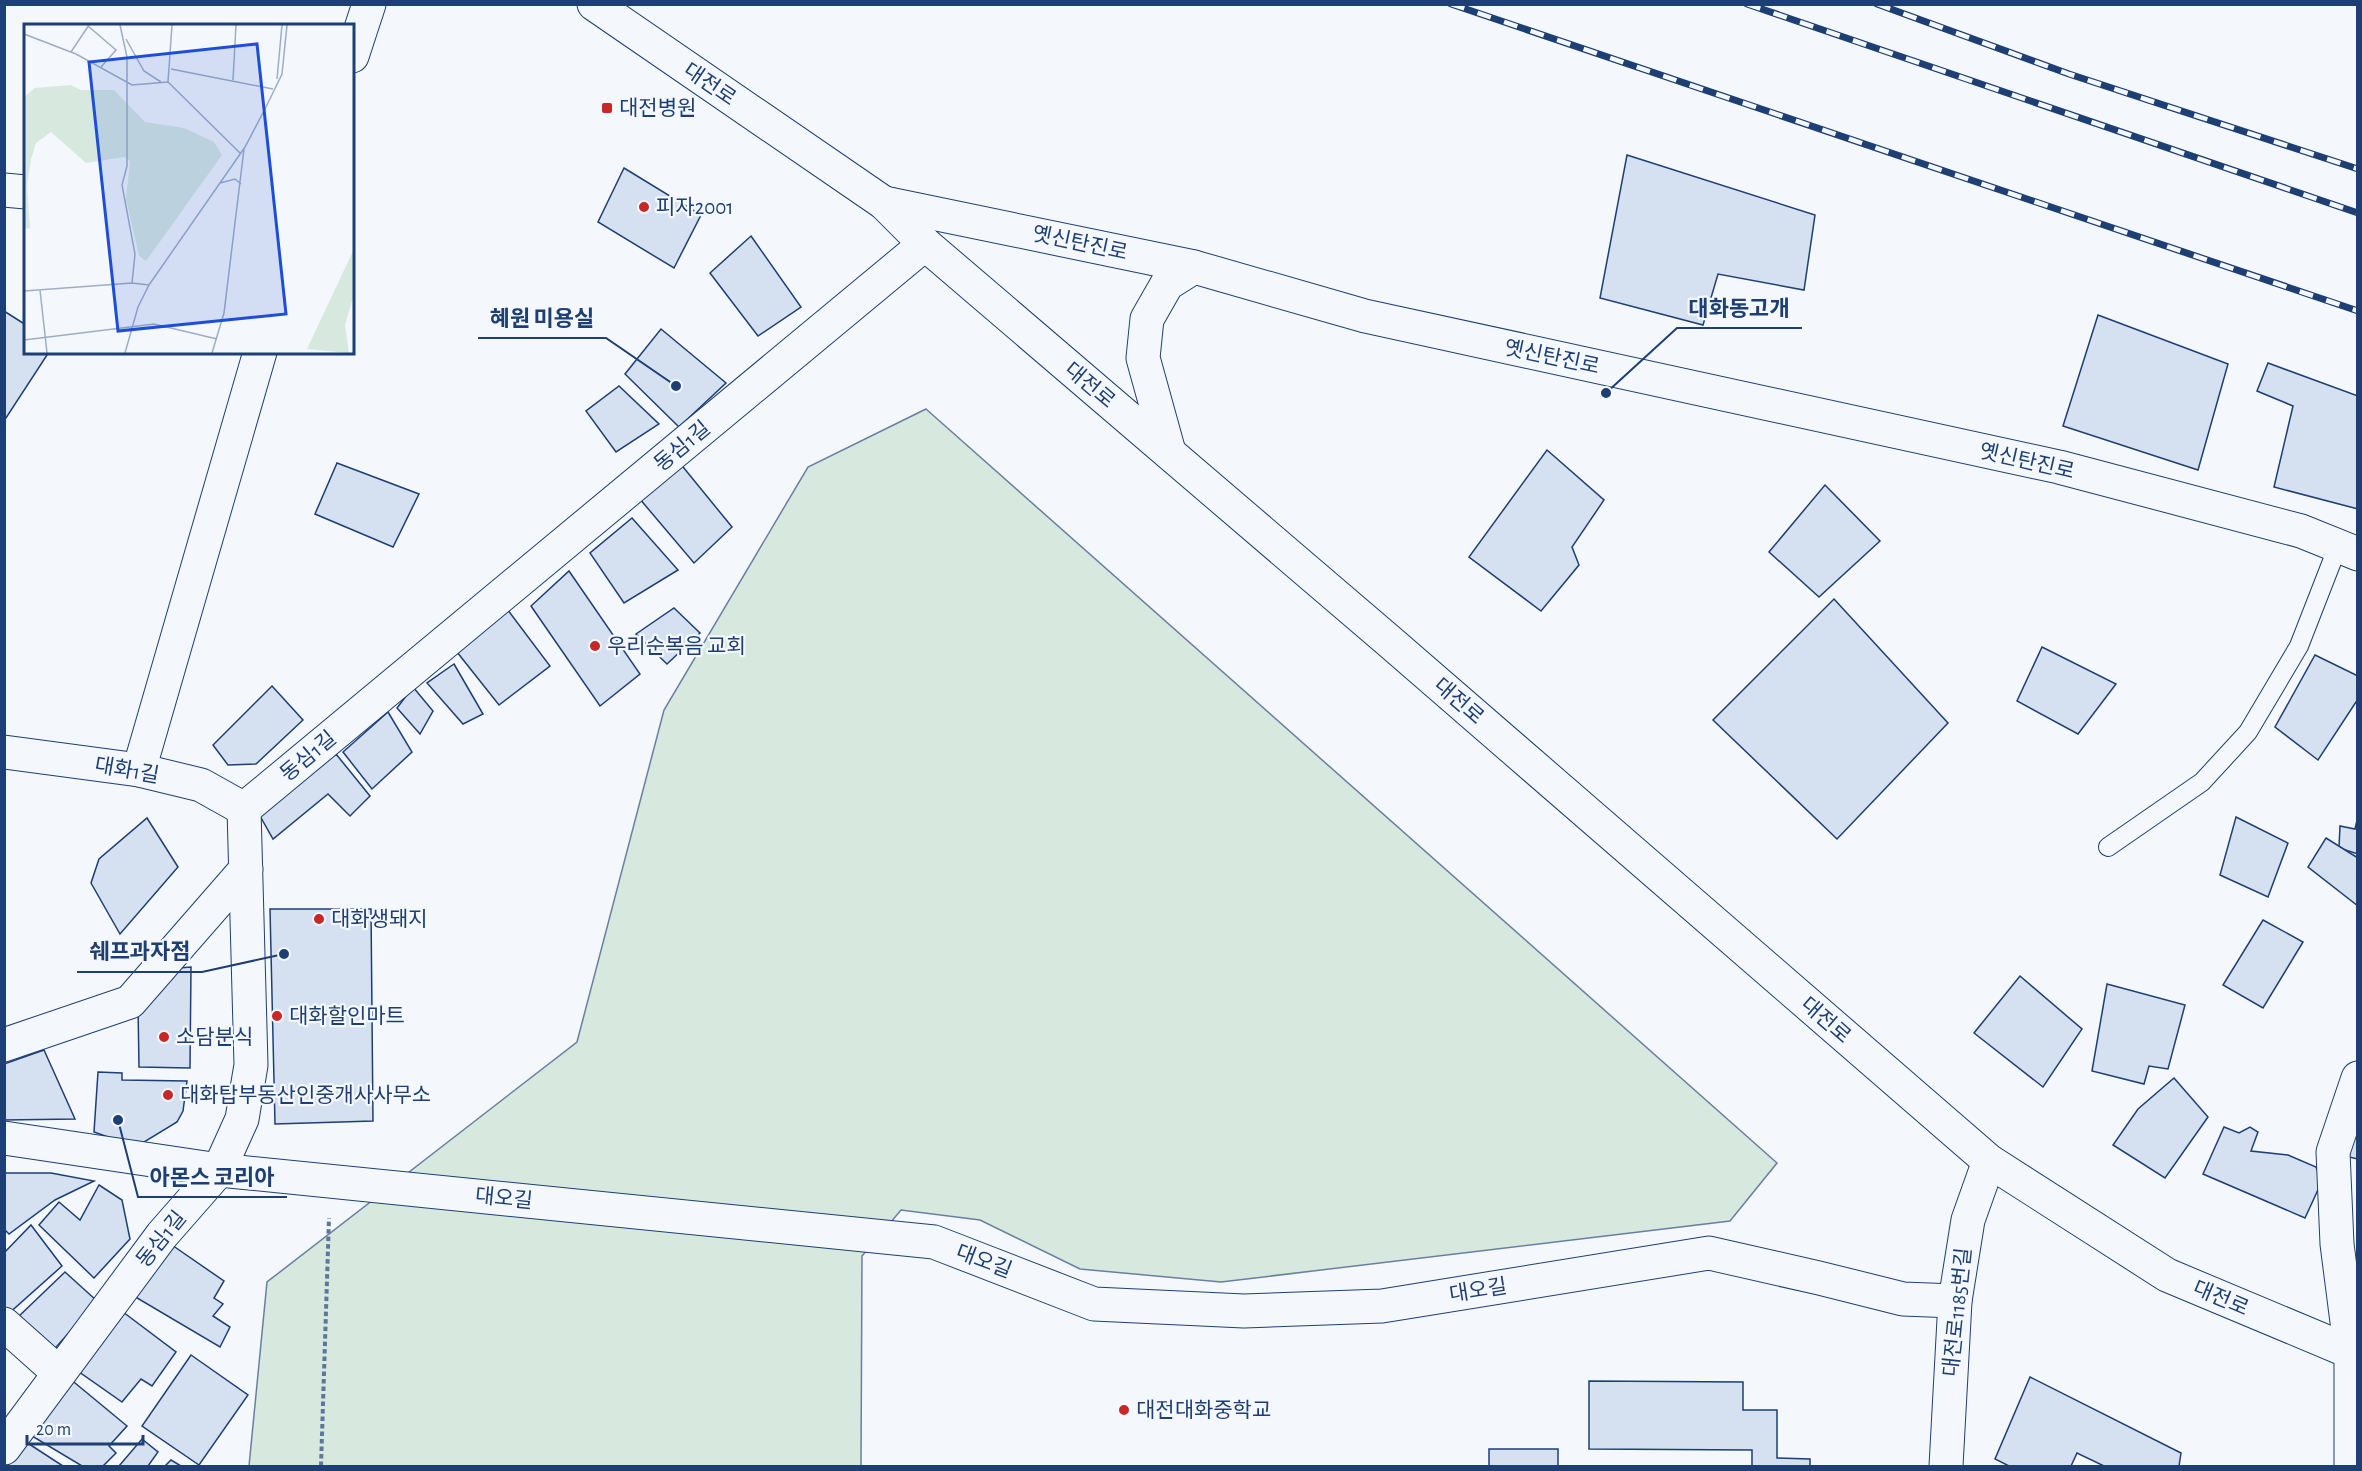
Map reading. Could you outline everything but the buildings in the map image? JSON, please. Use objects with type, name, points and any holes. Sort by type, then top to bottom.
[{"type":"street","points":[[354,50],[369,4]]},
{"type":"street","name":"대전로","points":[[594,4],[884,203],[925,244],[1989,1161],[2167,1275],[2354,1354]]},
{"type":"street","points":[[4,190],[24,192]]},
{"type":"street","name":"옛신탄진로","points":[[884,203],[1194,267],[1365,316],[2059,467],[2301,531],[2348,550]]},
{"type":"street","name":"동심1길","points":[[4,1448],[162,1235],[219,1170],[242,1119],[251,1065],[244,809],[925,244]]},
{"type":"street","points":[[1169,452],[1143,358],[1147,319],[1167,284],[1194,267]]},
{"type":"street","points":[[139,770],[259,354]]},
{"type":"street","name":"대화1길","points":[[4,752],[139,770],[201,785],[244,809]]},
{"type":"street","points":[[4,1045],[130,1002],[246,869]]},
{"type":"street","points":[[2351,1467],[2354,1354],[2337,1244],[2333,1152],[2358,1078]]},
{"type":"street","name":"대오길","points":[[4,1138],[219,1170],[934,1242],[1094,1304],[1244,1311],[1382,1306],[1709,1253],[1903,1299],[1954,1301]]},
{"type":"street","name":"대전로1185번길","points":[[1946,1467],[1954,1301],[1968,1220],[1989,1161]]},
{"type":"street","points":[[4,1324],[59,1373]]},
{"type":"lane","points":[[2108,847],[2202,782],[2248,732],[2299,646],[2348,550]]},
{"type":"path","points":[[321,1467],[331,1181]]},
{"type":"shaded area","points":[[926,409],[1777,1163],[1730,1221],[1221,1282],[1080,1269],[980,1220],[901,1210],[862,1256],[861,1466],[249,1466],[267,1282],[577,1042],[664,710],[808,467]]},
{"type":"railway","points":[[1451,4],[2358,311]]},
{"type":"railway","points":[[1747,4],[2358,213]]},
{"type":"railway","points":[[1877,4],[2069,74],[2358,169]]},
{"type":"place","name":"대전병원","points":[[607,108]]},
{"type":"place","name":"피자2001","points":[[644,207]]},
{"type":"place","name":"혜원 미용실","points":[[676,386]]},
{"type":"place","name":"대화동고개","points":[[1606,393]]},
{"type":"place","name":"우리순복음 교회","points":[[595,646]]},
{"type":"place","name":"대화생돼지","points":[[319,919]]},
{"type":"place","name":"쉐프과자점","points":[[284,954]]},
{"type":"place","name":"대화할인마트","points":[[277,1016]]},
{"type":"place","name":"소담분식","points":[[164,1037]]},
{"type":"place","name":"대화탑부동산인중개사사무소","points":[[168,1095]]},
{"type":"place","name":"아몬스 코리아","points":[[118,1120]]},
{"type":"place","name":"대전대화중학교","points":[[1124,1410]]}]
